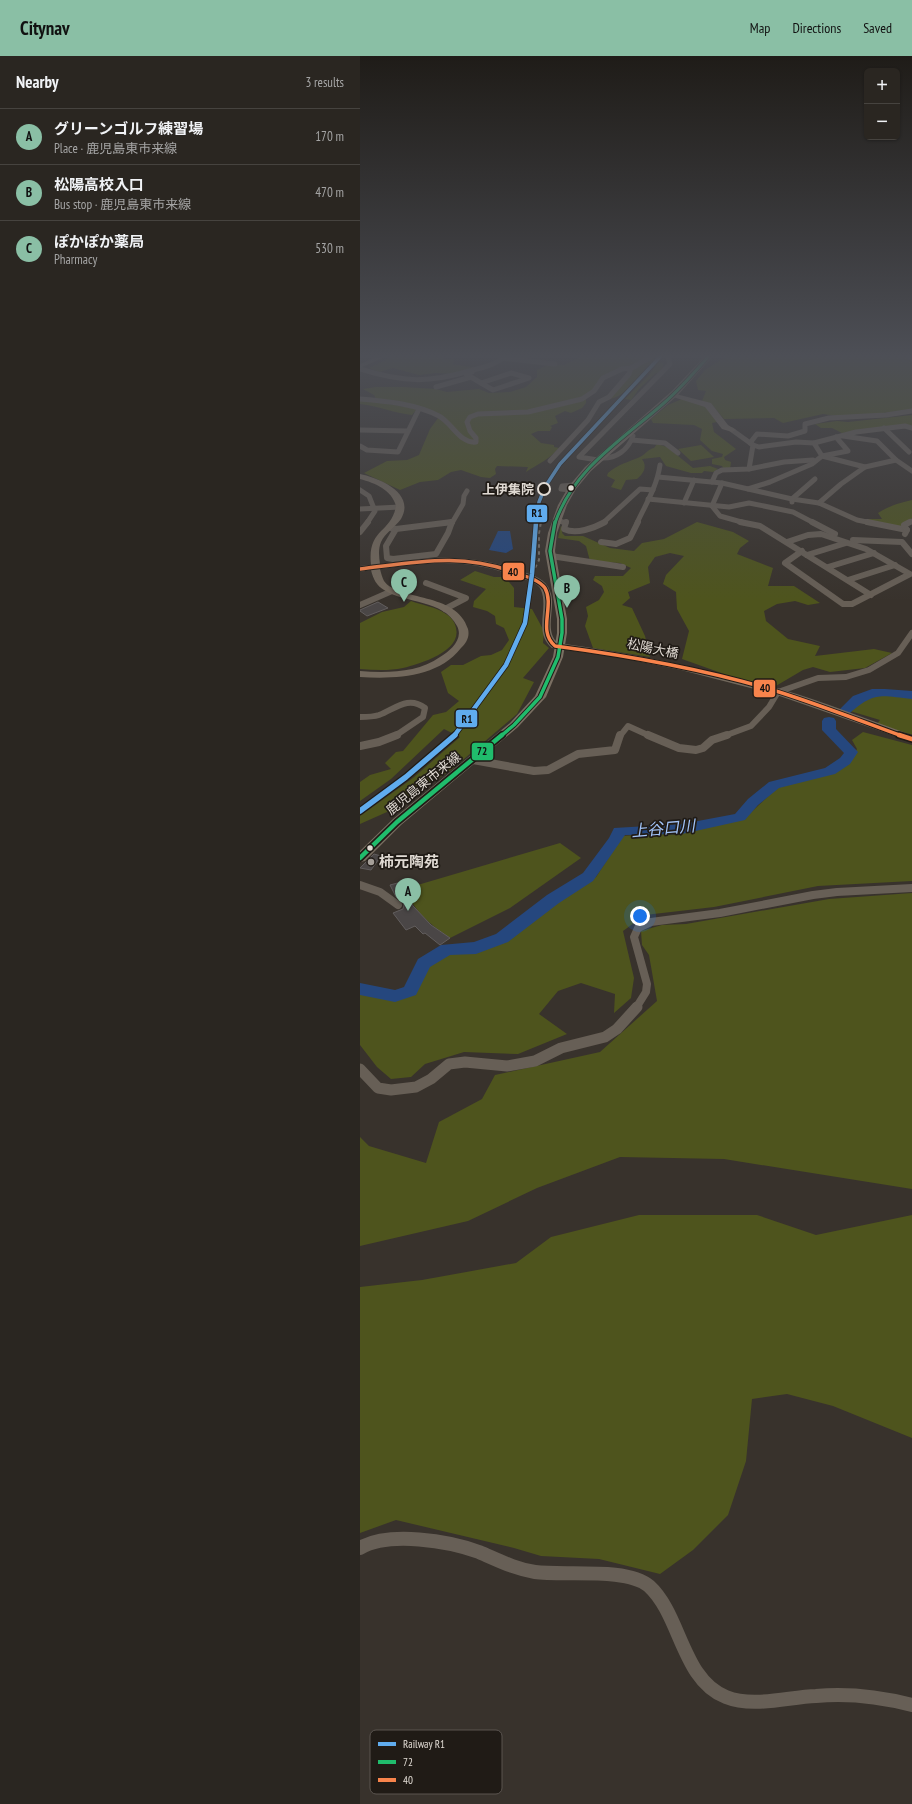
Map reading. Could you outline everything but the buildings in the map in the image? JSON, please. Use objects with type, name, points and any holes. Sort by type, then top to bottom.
[{"type":"main road","name":"鹿児島東市来線","points":[[360,858],[397,822],[473,760],[534,705],[548,682],[560,648],[562,619],[550,542],[556,520],[572,488],[590,467],[628,439]]},
{"type":"street","points":[[360,446],[367,450],[398,452],[404,439]]},
{"type":"street","points":[[464,439],[468,442],[474,443],[476,442],[476,439]]},
{"type":"street","points":[[550,461],[571,439]]},
{"type":"street","points":[[596,439],[579,456],[600,459]]},
{"type":"street","points":[[633,439],[641,442],[665,443],[678,453]]},
{"type":"street","points":[[744,439],[751,444],[766,447],[785,443],[814,443],[829,439]]},
{"type":"street","points":[[749,469],[751,444],[754,439]]},
{"type":"street","points":[[712,482],[716,472],[722,470],[749,469],[784,462],[820,458],[848,451],[840,439]]},
{"type":"street","points":[[858,439],[877,441],[896,460],[912,471]]},
{"type":"street","points":[[895,439],[909,452]]},
{"type":"street","points":[[814,443],[820,458]]},
{"type":"street","points":[[360,454],[374,455]]},
{"type":"street","points":[[748,489],[770,482],[812,464],[820,458],[865,467]]},
{"type":"street","points":[[819,503],[841,484],[865,467],[896,460]]},
{"type":"street","points":[[601,542],[616,544],[630,538],[653,490],[658,477],[660,465]]},
{"type":"street","points":[[360,476],[386,487],[395,494],[400,507],[399,515],[392,528],[386,546],[387,558],[393,559],[436,554],[463,504],[467,491]]},
{"type":"street","points":[[658,477],[722,483],[792,499],[819,503],[857,520],[909,531]]},
{"type":"street","points":[[792,499],[815,479]]},
{"type":"street","points":[[684,503],[694,480]]},
{"type":"street","points":[[712,506],[722,483]]},
{"type":"street","points":[[556,520],[566,522],[564,529],[570,532],[596,527],[605,522],[640,489],[653,490]]},
{"type":"street","points":[[360,490],[369,496],[375,508],[370,520],[360,532]]},
{"type":"street","points":[[648,499],[729,508],[749,503],[793,512],[836,535],[859,541],[902,542],[912,554]]},
{"type":"street","points":[[792,499],[793,512]]},
{"type":"street","points":[[712,506],[720,516],[730,520],[760,526],[871,595]]},
{"type":"street","points":[[360,509],[400,507]]},
{"type":"street","points":[[909,531],[904,525],[912,520]]},
{"type":"street","points":[[360,674],[388,675],[411,672],[429,667],[447,657],[463,639],[464,630],[455,616],[445,609],[385,588],[379,582],[376,567],[376,544],[392,528],[452,522]]},
{"type":"street","points":[[902,542],[909,531]]},
{"type":"street","points":[[787,542],[817,534],[846,542],[874,553],[910,574],[851,604],[843,604],[785,563],[804,553],[846,542]]},
{"type":"street","points":[[828,567],[874,553]]},
{"type":"street","points":[[551,556],[623,567]]},
{"type":"street","points":[[360,569],[450,560],[473,561],[516,573],[542,583],[547,594],[548,640],[552,645],[560,648]]},
{"type":"street","points":[[848,580],[895,565]]},
{"type":"street","points":[[426,583],[466,598],[445,609]]},
{"type":"street","points":[[360,605],[392,591]]},
{"type":"street","points":[[473,760],[534,771],[548,770],[578,754],[615,750],[620,735],[628,726],[679,748],[696,750],[703,748],[712,740],[751,726],[769,707],[778,692],[818,678],[846,677],[869,670],[898,653],[912,634]]},
{"type":"street","name":"松陽大橋","points":[[560,648],[617,654],[668,663],[778,692],[912,739]]},
{"type":"street","points":[[360,717],[380,714],[398,705],[410,702],[425,708],[423,717],[400,734],[381,742],[360,746]]},
{"type":"street","points":[[360,885],[366,886],[392,898],[398,905]]},
{"type":"street","points":[[360,1069],[378,1088],[391,1090],[416,1087],[431,1079],[449,1064],[465,1062],[507,1066],[535,1061],[561,1048],[605,1036],[616,1029],[631,1015],[646,992],[647,984],[634,936],[638,928],[651,922],[720,913],[825,893],[912,888]]},
{"type":"street","points":[[360,1548],[365,1545],[399,1538],[452,1545],[478,1552],[505,1564],[524,1570],[568,1574],[602,1573],[634,1578],[647,1584],[660,1598],[673,1623],[684,1650],[708,1687],[725,1698],[745,1702],[826,1695],[895,1700],[912,1705]]},
{"type":"green space","points":[[426,439],[536,439],[541,443],[554,445],[554,447],[559,448],[548,458],[526,472],[528,467],[497,466],[495,469],[496,474],[490,478],[481,477],[461,470],[451,472],[438,480],[420,482],[400,490],[364,473],[387,461],[407,460],[419,455]]},
{"type":"green space","points":[[700,439],[723,439],[736,449],[724,457],[725,460],[731,462],[730,469],[724,469],[722,466],[712,464],[712,459],[722,457],[723,454],[712,451]]},
{"type":"green space","points":[[657,444],[667,447],[693,468],[710,466],[718,469],[713,472],[704,471],[702,473],[691,473],[666,466],[660,457],[642,459],[645,468],[643,473],[637,479],[626,480],[621,490],[611,487],[615,480],[607,476],[608,473],[620,465],[642,456],[650,449],[654,448]]},
{"type":"green space","points":[[701,445],[714,457],[691,461],[678,449]]},
{"type":"green space","points":[[912,500],[912,518],[904,527],[861,519],[882,519],[878,513],[886,508]]},
{"type":"green space","points":[[697,522],[733,532],[749,541],[740,548],[737,554],[773,568],[768,586],[794,586],[820,603],[808,605],[795,601],[777,604],[764,611],[766,621],[788,639],[820,646],[815,656],[874,649],[892,653],[865,668],[830,672],[813,667],[803,670],[769,690],[682,659],[689,631],[677,609],[676,592],[663,584],[666,575],[684,556],[670,553],[655,557],[648,567],[650,583],[628,592],[630,598],[622,605],[632,608],[645,636],[650,657],[593,648],[585,626],[588,616],[586,607],[599,600],[604,592],[602,586],[593,580],[595,576],[623,576],[631,568],[620,563],[590,561],[586,546],[579,541],[558,538],[561,526],[563,528],[562,533],[565,536],[583,536],[610,548],[634,551],[642,543],[664,539]]},
{"type":"green space","points":[[475,571],[494,577],[505,577],[514,588],[514,607],[532,609],[544,631],[543,643],[549,648],[523,678],[534,682],[517,714],[451,770],[387,812],[360,824],[360,816],[413,778],[460,737],[444,729],[391,779],[360,801],[360,782],[370,775],[391,769],[385,763],[396,752],[403,751],[433,715],[446,712],[459,701],[448,693],[441,672],[451,665],[463,665],[481,656],[491,655],[502,650],[509,640],[504,628],[496,624],[495,616],[487,611],[473,607],[474,601],[486,589],[460,580]]},
{"type":"green space","points":[[411,601],[429,606],[451,618],[456,628],[456,636],[453,643],[446,650],[429,660],[410,666],[387,670],[360,669],[360,623],[382,612],[404,607]]},
{"type":"green space","points":[[880,694],[912,696],[912,735],[877,724],[880,720],[850,711],[868,696]]},
{"type":"green space","points":[[863,732],[912,745],[912,881],[818,886],[714,907],[645,915],[623,931],[634,978],[631,998],[614,1013],[615,994],[581,983],[558,991],[539,1014],[567,1034],[518,1054],[464,1052],[425,1064],[411,1077],[391,1079],[377,1067],[360,1045],[360,993],[395,1001],[412,995],[427,966],[446,954],[478,951],[507,940],[558,900],[596,877],[623,836],[683,832],[744,819],[777,788],[830,774],[848,765],[857,749],[852,740]]},
{"type":"green space","points":[[560,843],[581,858],[510,908],[450,938],[436,928],[418,911],[404,889]]},
{"type":"green space","points":[[912,893],[912,1189],[724,1159],[620,1157],[537,1188],[468,1221],[360,1246],[360,1137],[369,1146],[426,1163],[439,1122],[482,1099],[495,1075],[600,1052],[657,1001],[649,955],[642,945],[641,931],[662,925],[686,924],[829,899]]},
{"type":"green space","points":[[639,1215],[757,1215],[816,1235],[912,1215],[912,1438],[833,1406],[787,1394],[752,1399],[746,1461],[728,1515],[693,1550],[660,1574],[599,1559],[541,1556],[514,1548],[396,1520],[360,1533],[360,1287],[422,1280],[516,1263],[551,1237]]},
{"type":"water","points":[[498,531],[510,531],[513,549],[506,553],[489,550]]},
{"type":"waterway","name":"上谷口川","points":[[845,710],[858,699],[872,693],[885,692],[912,695]]},
{"type":"waterway","name":"上谷口川","points":[[360,989],[395,996],[410,991],[424,963],[447,949],[476,948],[502,938],[553,899],[588,877],[616,839],[619,831],[682,829],[740,817],[753,802],[774,785],[830,771],[845,761],[851,752],[829,730],[829,721]]},
{"type":"railway","points":[[541,523],[542,519]]},
{"type":"railway","points":[[532,574],[539,560],[539,533],[541,522]]},
{"type":"rail line","name":"R1","points":[[360,811],[406,777],[454,736],[506,665],[525,623],[532,574],[536,519],[539,502],[545,487],[560,464],[584,439]]},
{"type":"transit line","name":"72","points":[[360,858],[397,822],[514,725],[540,697],[558,657],[562,633],[562,619],[550,551],[552,533],[558,514],[577,481],[599,458],[622,439]]},
{"type":"transit line","name":"40","points":[[360,569],[430,560],[473,561],[492,565],[534,580],[544,587],[547,595],[546,623],[548,637],[555,646],[617,654],[682,667],[778,692],[912,739]]},
{"type":"place","name":"上伊集院","points":[[544,489]]},
{"type":"place","name":"ぽかぽか薬局","points":[[404,602]]},
{"type":"place","name":"松陽高校入口","points":[[567,608]]},
{"type":"place","name":"柿元陶苑","points":[[371,862]]},
{"type":"place","name":"グリーンゴルフ練習場","points":[[408,911]]}]
